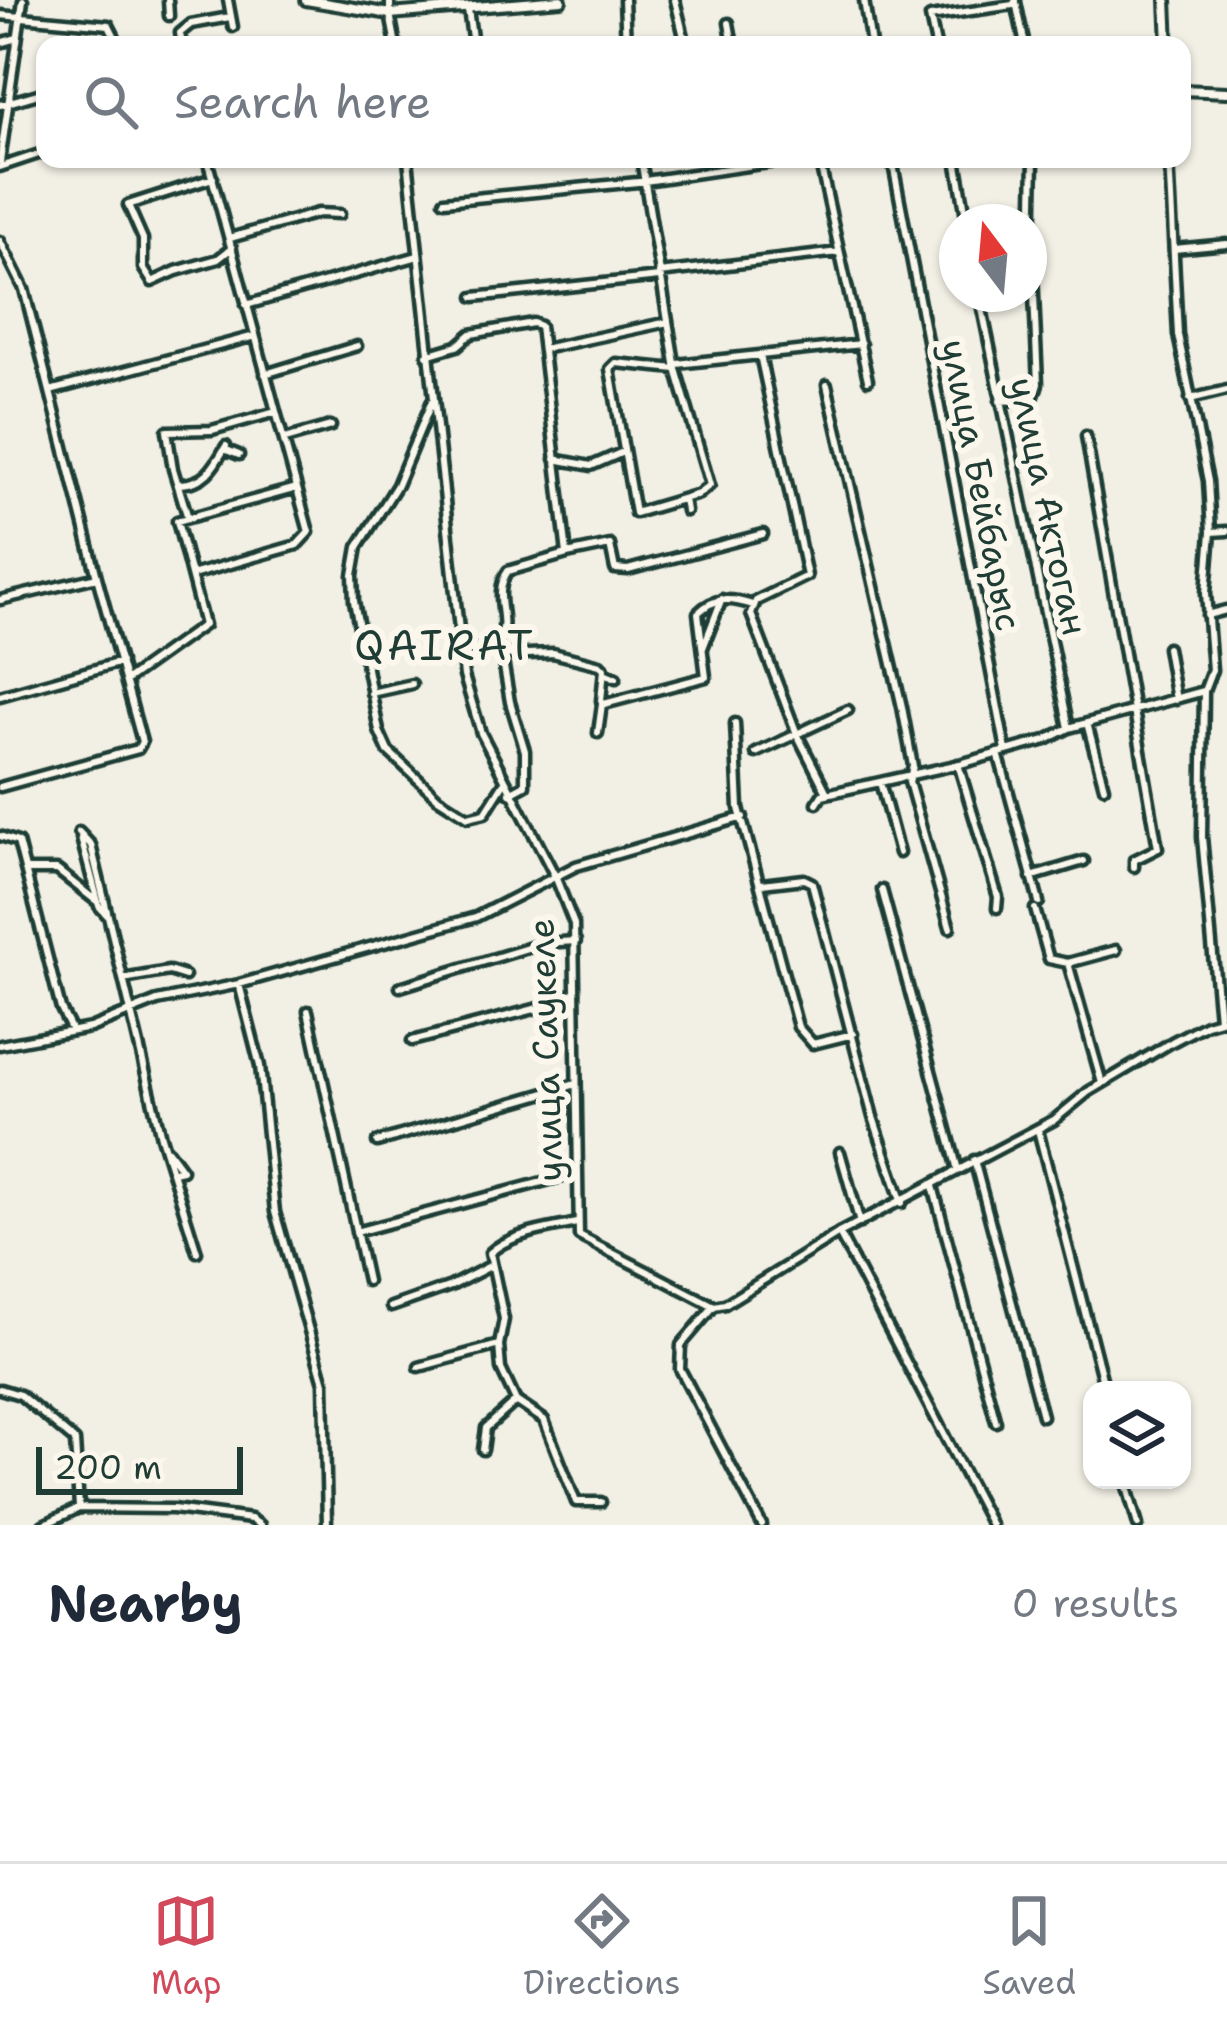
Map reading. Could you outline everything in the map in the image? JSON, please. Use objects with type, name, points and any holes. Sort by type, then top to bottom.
[{"type":"main road","points":[[305,0],[390,14],[561,0]]},
{"type":"main road","points":[[1166,0],[1168,36]]},
{"type":"main road","points":[[1191,90],[1227,92]]},
{"type":"street","points":[[23,0],[4,104],[0,164],[36,154]]},
{"type":"street","points":[[168,0],[169,16]]},
{"type":"street","points":[[228,0],[233,26]]},
{"type":"street","points":[[390,0],[394,36]]},
{"type":"street","points":[[623,0],[625,36]]},
{"type":"street","points":[[675,0],[684,36]]},
{"type":"street","points":[[864,0],[869,36]]},
{"type":"street","points":[[934,36],[930,17],[999,10],[1016,1],[1023,36]]},
{"type":"street","points":[[468,9],[472,36]]},
{"type":"street","points":[[0,15],[109,25],[114,36]]},
{"type":"street","points":[[180,36],[191,24],[230,16]]},
{"type":"street","points":[[729,23],[731,36]]},
{"type":"street","points":[[0,43],[16,38]]},
{"type":"street","points":[[4,104],[36,95]]},
{"type":"street","points":[[192,575],[297,545],[309,532],[210,168]]},
{"type":"street","name":"улица Саукеле","points":[[409,168],[432,401],[471,704],[504,783],[570,908],[576,941],[576,1173],[582,1240],[714,1306]]},
{"type":"street","points":[[642,168],[677,366],[710,485],[699,494],[633,512],[609,373],[612,365],[677,366],[861,344]]},
{"type":"street","points":[[444,201],[731,168]]},
{"type":"street","points":[[821,168],[868,380]]},
{"type":"street","name":"улица Бейбарыс","points":[[894,168],[1002,752],[1049,959],[1068,963]]},
{"type":"street","points":[[958,168],[964,204]]},
{"type":"street","points":[[1000,401],[1033,399],[1038,384],[1034,168]]},
{"type":"street","points":[[762,1525],[680,1369],[681,1345],[714,1306],[734,1301],[839,1233],[1038,1130],[1102,1083],[1191,1031],[1223,1019],[1204,870],[1204,691],[1212,670],[1207,615],[1208,481],[1178,335],[1170,168]]},
{"type":"street","points":[[213,178],[128,206],[143,239],[143,268],[152,282],[162,280],[218,259],[232,248]]},
{"type":"street","points":[[230,238],[318,213],[340,214]]},
{"type":"street","points":[[0,241],[24,289],[141,747],[0,787]]},
{"type":"street","points":[[1174,249],[1227,244]]},
{"type":"street","points":[[474,297],[839,252]]},
{"type":"street","points":[[246,304],[418,256]]},
{"type":"street","name":"улица Актоган","points":[[983,312],[1070,728]]},
{"type":"street","points":[[543,349],[668,322]]},
{"type":"street","points":[[427,355],[457,346],[472,334],[533,323],[540,326],[567,554]]},
{"type":"street","points":[[50,391],[255,336]]},
{"type":"street","points":[[265,374],[357,346]]},
{"type":"street","points":[[602,704],[706,677],[698,613],[722,599],[753,605],[807,576],[760,355]]},
{"type":"street","points":[[827,385],[902,707],[912,758],[909,782],[950,928]]},
{"type":"street","points":[[1190,399],[1227,390]]},
{"type":"street","points":[[432,401],[397,484],[355,557],[354,601],[371,693],[388,751],[459,813],[468,817],[485,813],[504,783]]},
{"type":"street","points":[[188,518],[167,431],[212,430],[276,412]]},
{"type":"street","points":[[282,436],[331,426]]},
{"type":"street","points":[[1086,436],[1158,848],[1133,860],[1134,867]]},
{"type":"street","points":[[179,484],[199,481],[211,472],[225,447],[239,454]]},
{"type":"street","points":[[556,459],[591,466],[623,452]]},
{"type":"street","points":[[127,679],[204,626],[176,524],[297,488]]},
{"type":"street","points":[[684,499],[686,511]]},
{"type":"street","points":[[1211,532],[1227,531]]},
{"type":"street","points":[[494,645],[503,622],[504,574],[610,545],[616,569],[628,570],[763,534]]},
{"type":"street","points":[[0,601],[97,577]]},
{"type":"street","points":[[702,652],[722,599]]},
{"type":"street","points":[[753,605],[751,614],[797,734],[827,793]]},
{"type":"street","points":[[1207,615],[1226,610]]},
{"type":"street","points":[[462,651],[494,645]]},
{"type":"street","points":[[494,645],[502,655],[526,760],[525,785],[511,793]]},
{"type":"street","points":[[1167,647],[1176,700]]},
{"type":"street","points":[[502,655],[553,653],[601,665],[598,733]]},
{"type":"street","points":[[0,696],[123,666],[135,673]]},
{"type":"street","points":[[604,673],[616,679]]},
{"type":"street","points":[[371,693],[412,684]]},
{"type":"street","points":[[817,803],[827,793],[958,764],[1204,691]]},
{"type":"street","points":[[756,753],[848,710]]},
{"type":"street","points":[[735,723],[739,808],[803,1036],[813,1044],[853,1034]]},
{"type":"street","points":[[1087,723],[1104,787]]},
{"type":"street","points":[[958,764],[998,897],[997,908]]},
{"type":"street","points":[[880,781],[899,853]]},
{"type":"street","points":[[0,1045],[90,1028],[147,1004],[239,984],[476,917],[555,876],[638,845],[743,817]]},
{"type":"street","points":[[98,902],[79,833],[91,845],[164,1148],[197,1252]]},
{"type":"street","points":[[0,836],[18,842],[61,1009],[73,1029]]},
{"type":"street","points":[[1031,877],[1084,861]]},
{"type":"street","points":[[26,870],[57,870],[98,902],[109,917]]},
{"type":"street","points":[[761,884],[804,879],[812,883],[883,1151],[902,1203]]},
{"type":"street","points":[[882,890],[958,1170]]},
{"type":"street","points":[[400,987],[544,943],[576,941]]},
{"type":"street","points":[[1102,1083],[1068,963],[1116,950]]},
{"type":"street","points":[[123,979],[169,971],[185,976]]},
{"type":"street","points":[[239,984],[260,1066],[275,1212],[324,1383],[327,1525]]},
{"type":"street","points":[[412,1041],[546,1006],[575,992]]},
{"type":"street","points":[[135,1030],[147,1004]]},
{"type":"street","points":[[308,1011],[367,1281]]},
{"type":"street","points":[[377,1142],[576,1084]]},
{"type":"street","points":[[1038,1130],[1103,1381]]},
{"type":"street","points":[[840,1152],[860,1223]]},
{"type":"street","points":[[974,1160],[1042,1416]]},
{"type":"street","points":[[356,1232],[576,1173]]},
{"type":"street","points":[[932,1186],[996,1422]]},
{"type":"street","points":[[578,1223],[497,1246],[490,1253],[504,1319],[501,1369],[516,1401],[544,1420],[575,1502],[601,1502]]},
{"type":"street","points":[[839,1233],[992,1525]]},
{"type":"street","points":[[391,1307],[492,1265]]},
{"type":"street","points":[[419,1367],[499,1345]]},
{"type":"street","points":[[0,1389],[20,1394],[75,1441],[80,1508]]},
{"type":"street","points":[[483,1450],[486,1428],[516,1401]]},
{"type":"street","points":[[1128,1489],[1138,1525]]},
{"type":"street","points":[[43,1525],[80,1508],[187,1510],[251,1519],[260,1525]]},
{"type":"district","name":"QAIRAT","points":[[445,645]]}]
